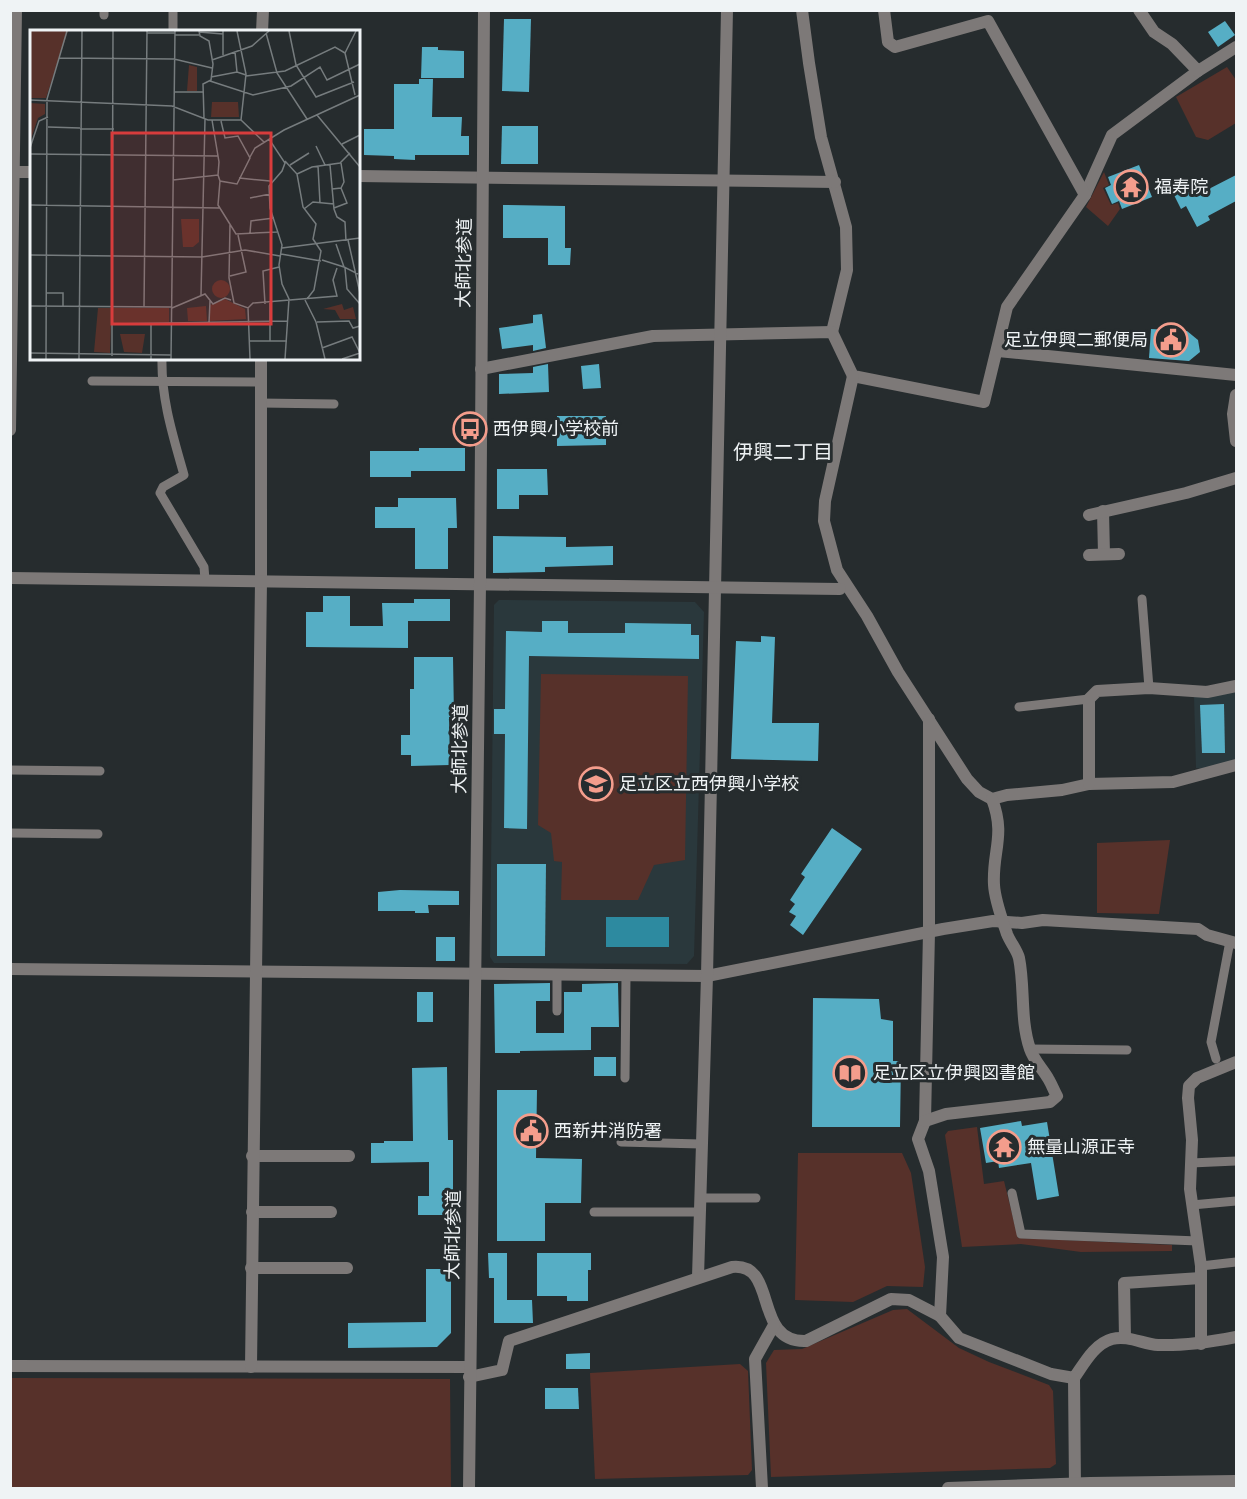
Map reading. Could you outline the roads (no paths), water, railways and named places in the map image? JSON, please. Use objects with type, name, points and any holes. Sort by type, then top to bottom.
[{"type":"street","points":[[10,430],[16,10]]},
{"type":"street","points":[[262,30],[263,10]]},
{"type":"street","name":"大師北参道","points":[[469,1488],[480,584],[484,10]]},
{"type":"street","points":[[698,1277],[707,976],[727,10]]},
{"type":"street","points":[[802,10],[808,63],[821,137],[846,226],[847,270],[832,332],[853,376],[825,501],[824,521],[844,588],[867,616],[898,672],[967,779],[979,792],[992,799],[998,816],[999,832],[994,885],[998,907],[1018,956],[1023,989],[1024,1022],[1030,1049],[1035,1062],[1057,1096],[1050,1102],[946,1114],[925,1121]]},
{"type":"street","points":[[884,10],[888,42],[895,47],[988,21],[1085,195]]},
{"type":"street","points":[[1139,10],[1154,32],[1172,44],[1198,71]]},
{"type":"street","points":[[853,376],[984,402],[1007,307],[1085,195],[1112,135],[1198,71],[1236,47]]},
{"type":"street","points":[[12,172],[30,172]]},
{"type":"street","points":[[360,176],[835,182]]},
{"type":"street","points":[[481,369],[653,336],[832,332]]},
{"type":"street","points":[[998,351],[1236,375]]},
{"type":"street","points":[[251,1367],[261,581],[261,360]]},
{"type":"street","points":[[1236,395],[1233,414],[1236,441]]},
{"type":"street","points":[[1089,514],[1186,493],[1236,478]]},
{"type":"street","points":[[1103,511],[1104,554]]},
{"type":"street","points":[[1089,555],[1119,554]]},
{"type":"street","points":[[10,578],[844,588]]},
{"type":"street","points":[[1089,784],[1089,699],[1097,691],[1149,688],[1207,692],[1236,686]]},
{"type":"street","points":[[929,718],[929,932],[925,1121],[918,1139],[929,1171],[943,1257],[940,1316]]},
{"type":"street","points":[[992,799],[1007,795],[1062,790],[1089,784],[1173,782],[1236,765]]},
{"type":"street","points":[[10,969],[707,976],[993,921],[1043,920],[1198,929],[1208,935],[1233,942]]},
{"type":"street","points":[[1201,1344],[1201,1272],[1190,1189],[1192,1140],[1188,1098],[1190,1086],[1197,1078],[1236,1062]]},
{"type":"street","points":[[252,1156],[349,1156]]},
{"type":"street","points":[[252,1212],[331,1212]]},
{"type":"street","points":[[10,1366],[251,1367],[469,1372],[502,1370],[509,1341],[698,1277],[740,1266],[750,1269],[757,1277],[774,1325],[787,1339],[796,1342],[806,1341],[891,1299],[909,1300],[940,1316],[959,1338],[1051,1374],[1074,1378]]},
{"type":"street","points":[[251,1268],[347,1268]]},
{"type":"street","points":[[1125,1338],[1124,1283],[1201,1272]]},
{"type":"street","points":[[762,1488],[755,1359],[774,1325]]},
{"type":"street","points":[[1074,1486],[1074,1378],[1095,1349],[1111,1340],[1125,1338],[1156,1345],[1201,1344],[1236,1337]]},
{"type":"street","points":[[948,1488],[1236,1481]]},
{"type":"lane","points":[[173,10],[173,30]]},
{"type":"lane","points":[[162,360],[161,382],[165,405],[184,475],[163,487],[160,493],[204,567],[205,580]]},
{"type":"lane","points":[[92,381],[260,382]]},
{"type":"lane","points":[[260,403],[334,404]]},
{"type":"lane","points":[[1142,599],[1149,688]]},
{"type":"lane","points":[[1018,707],[1089,699]]},
{"type":"lane","points":[[10,770],[100,771]]},
{"type":"lane","points":[[10,833],[98,834]]},
{"type":"lane","points":[[1216,1059],[1212,1042],[1233,942]]},
{"type":"lane","points":[[557,975],[557,1011]]},
{"type":"lane","points":[[625,1078],[626,976]]},
{"type":"lane","points":[[1030,1049],[1127,1050]]},
{"type":"lane","points":[[621,1142],[701,1143]]},
{"type":"lane","points":[[1191,1163],[1236,1161]]},
{"type":"lane","points":[[1012,1193],[1021,1234],[1198,1241]]},
{"type":"lane","points":[[700,1198],[756,1198]]},
{"type":"lane","points":[[1192,1205],[1236,1202]]},
{"type":"lane","points":[[594,1212],[700,1212]]},
{"type":"lane","points":[[1201,1272],[1236,1262]]},
{"type":"water","points":[[606,917],[669,917],[669,947],[606,947]]},
{"type":"place","name":"福寿院","points":[[1131,187]]},
{"type":"place","name":"足立伊興二郵便局","points":[[1171,340]]},
{"type":"place","name":"西伊興小学校前","points":[[470,429]]},
{"type":"place","name":"足立区立西伊興小学校","points":[[596,784]]},
{"type":"place","name":"足立区立伊興図書館","points":[[850,1073]]},
{"type":"place","name":"西新井消防署","points":[[531,1131]]},
{"type":"place","name":"無量山源正寺","points":[[1004,1147]]},
{"type":"district","name":"伊興二丁目","points":[[783,452]]}]
